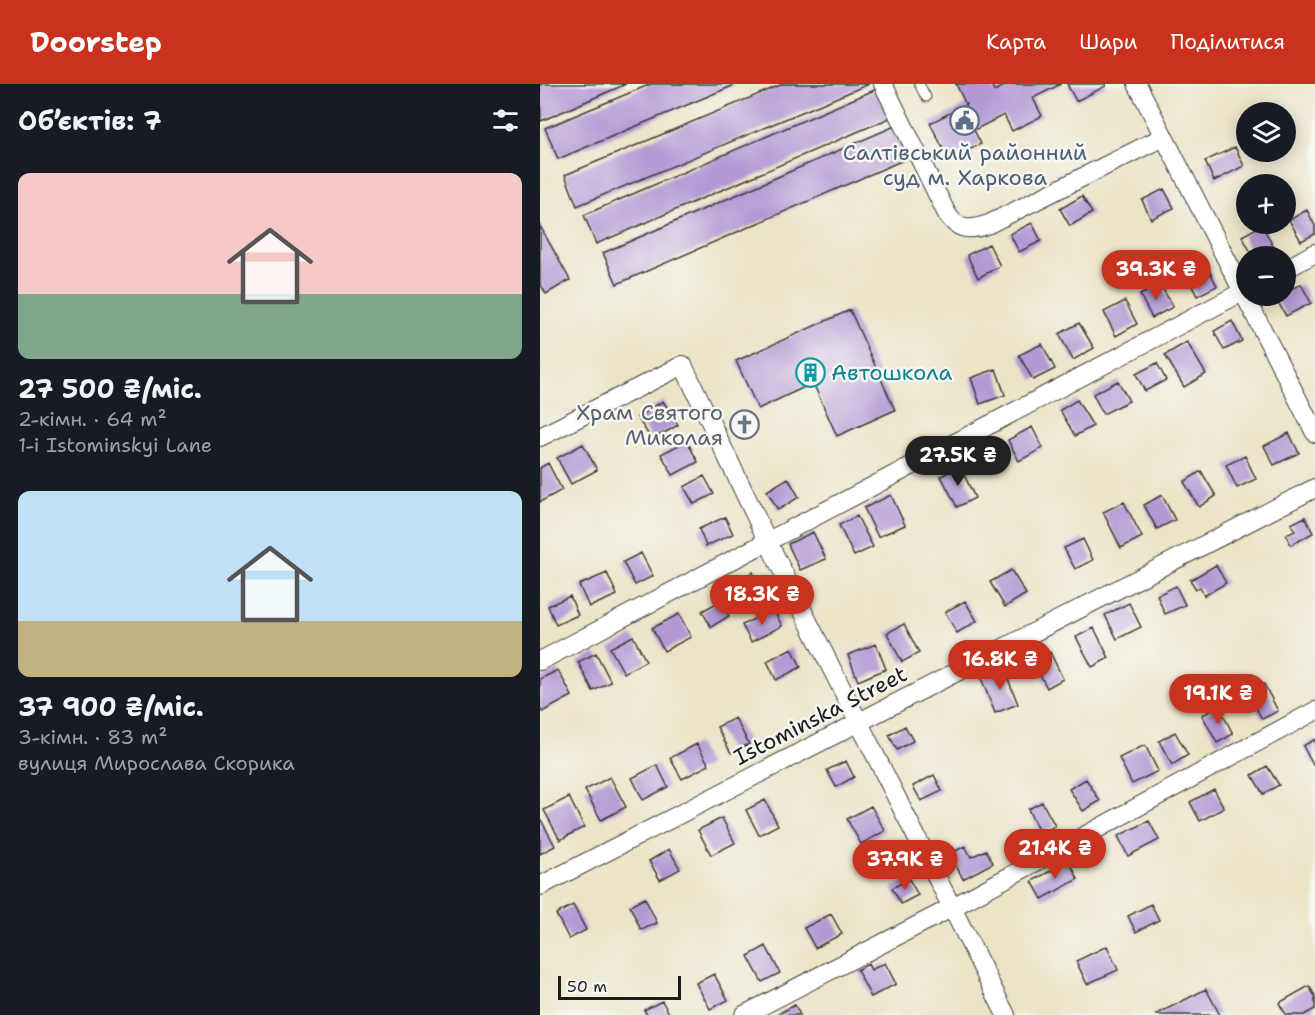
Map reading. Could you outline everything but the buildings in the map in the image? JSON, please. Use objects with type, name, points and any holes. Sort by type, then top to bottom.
[{"type":"street","points":[[883,84],[946,213],[962,228],[969,229],[989,224],[1163,137]]},
{"type":"street","points":[[1137,84],[1236,276]]},
{"type":"street","points":[[1296,264],[1315,254]]},
{"type":"street","points":[[540,661],[1236,295]]},
{"type":"street","points":[[1252,306],[1315,433]]},
{"type":"street","points":[[540,437],[683,365],[768,542],[1006,1015]]},
{"type":"street","name":"Istominska Street","points":[[540,886],[1315,489]]},
{"type":"street","points":[[744,1015],[951,908],[1315,711]]},
{"type":"lane","points":[[919,84],[926,97]]},
{"type":"place","name":"Салтівський районний суд м. Харкова","points":[[965,120]]},
{"type":"place","name":"Автошкола","points":[[810,372]]},
{"type":"place","name":"Храм Святого Миколая","points":[[744,425]]}]
